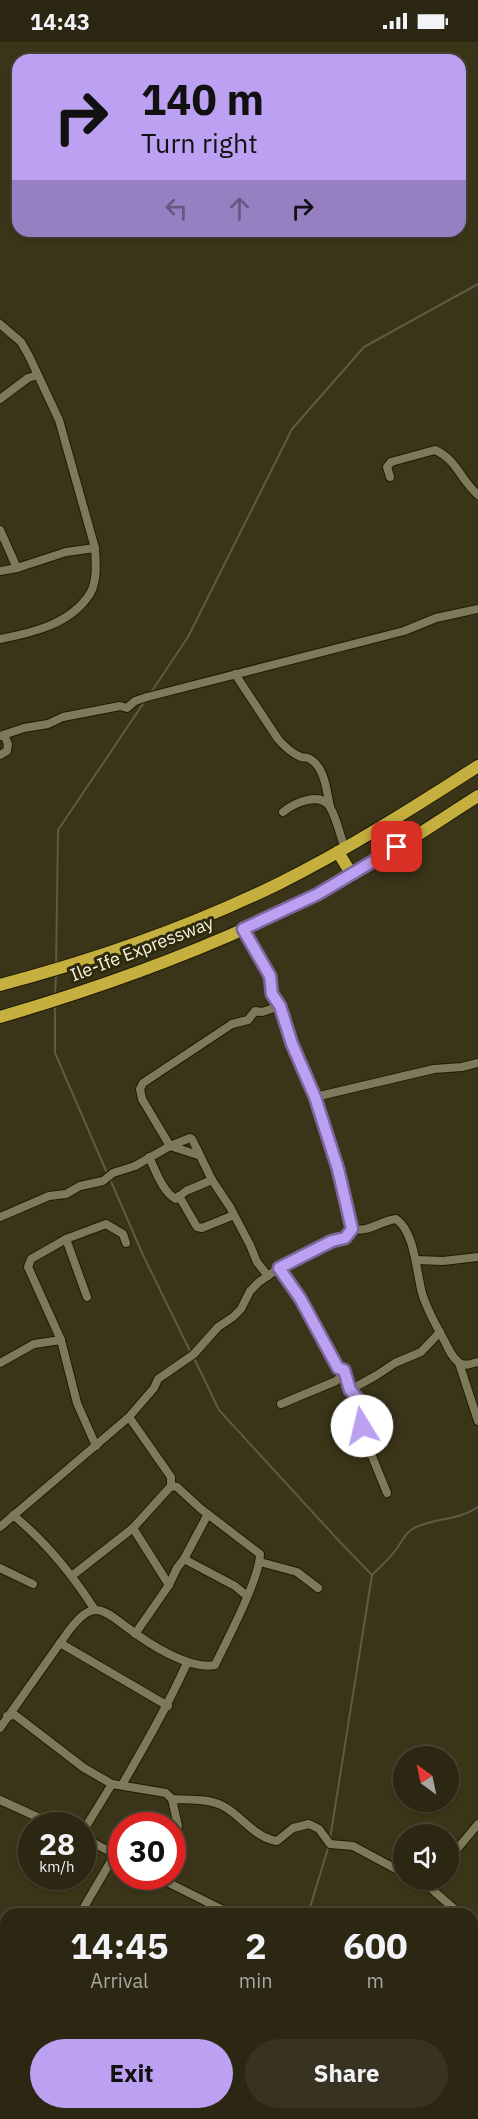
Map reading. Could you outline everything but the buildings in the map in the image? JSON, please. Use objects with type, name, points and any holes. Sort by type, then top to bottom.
[{"type":"highway","name":"Ile-Ife Expressway","points":[[0,985],[90,959],[181,926],[277,884],[341,850],[478,766]]},
{"type":"highway","name":"Ile-Ife Expressway","points":[[0,1017],[165,963],[243,929],[352,875],[478,796]]},
{"type":"highway","points":[[341,850],[352,875]]},
{"type":"street","points":[[0,324],[21,342],[59,420],[95,548],[95,578],[88,597],[58,622],[31,633],[0,639]]},
{"type":"street","points":[[0,399],[28,378],[38,375]]},
{"type":"street","points":[[390,477],[387,467],[391,462],[435,450],[447,456],[465,482],[478,495]]},
{"type":"street","points":[[0,530],[17,568]]},
{"type":"street","points":[[0,571],[17,568],[66,552],[95,548]]},
{"type":"street","points":[[0,755],[7,752],[8,744],[2,736],[24,728],[111,707],[126,708],[135,701],[404,631],[436,618],[478,609]]},
{"type":"street","points":[[235,675],[286,748],[311,759],[319,769],[323,776],[341,850]]},
{"type":"street","points":[[283,812],[293,804],[308,800],[324,801],[330,807]]},
{"type":"street","points":[[243,929],[270,976],[272,994],[280,1006],[292,1044],[315,1097],[338,1169],[352,1229]]},
{"type":"street","points":[[198,1155],[170,1146],[142,1099],[140,1089],[143,1083],[232,1024],[248,1020],[255,1011],[262,1012],[280,1006]]},
{"type":"street","points":[[315,1097],[434,1069],[462,1067],[478,1063]]},
{"type":"street","points":[[0,1217],[49,1196],[66,1194],[80,1186],[103,1181],[113,1173],[135,1166],[170,1146],[192,1138],[198,1155],[267,1276]]},
{"type":"street","points":[[148,1157],[171,1197],[176,1199],[195,1186],[212,1180]]},
{"type":"street","points":[[178,1196],[197,1227],[202,1228],[234,1215]]},
{"type":"street","points":[[352,1229],[365,1230],[396,1219],[405,1228],[416,1260],[422,1293],[450,1352],[459,1363],[478,1421]]},
{"type":"street","points":[[96,1446],[77,1403],[61,1340],[28,1267],[31,1258],[66,1239],[106,1224],[123,1234],[126,1243]]},
{"type":"street","points":[[0,1527],[129,1417],[154,1388],[158,1379],[194,1353],[218,1327],[234,1317],[250,1292],[267,1276],[332,1241],[345,1238],[352,1229]]},
{"type":"street","points":[[66,1239],[87,1297]]},
{"type":"street","points":[[416,1260],[443,1261],[478,1257]]},
{"type":"street","points":[[279,1268],[300,1298],[338,1368],[344,1370]]},
{"type":"street","points":[[350,1390],[395,1363],[421,1352],[440,1332]]},
{"type":"street","points":[[0,1363],[34,1344],[61,1340]]},
{"type":"street","points":[[459,1363],[465,1365],[478,1362]]},
{"type":"street","points":[[344,1370],[350,1390],[357,1398],[364,1415],[363,1434],[387,1493]]},
{"type":"street","points":[[281,1404],[336,1381],[344,1370]]},
{"type":"street","points":[[73,1575],[133,1528],[171,1486],[171,1477],[129,1417]]},
{"type":"street","points":[[0,1728],[81,1616],[95,1610],[106,1613],[135,1634],[187,1663],[204,1667],[215,1665],[247,1596],[260,1562],[260,1554],[177,1487],[171,1486]]},
{"type":"street","points":[[135,1634],[170,1585],[177,1568],[208,1514]]},
{"type":"street","points":[[13,1515],[32,1531],[73,1575],[95,1610]]},
{"type":"street","points":[[133,1528],[170,1585]]},
{"type":"street","points":[[184,1559],[247,1596]]},
{"type":"street","points":[[260,1562],[297,1572],[318,1588]]},
{"type":"street","points":[[0,1568],[33,1584]]},
{"type":"street","points":[[60,1643],[168,1706]]},
{"type":"street","points":[[122,1785],[168,1706],[187,1663]]},
{"type":"street","points":[[7,1716],[15,1715],[84,1768],[112,1784],[166,1793],[172,1799],[175,1812]]},
{"type":"street","points":[[96,1812],[112,1784]]},
{"type":"street","points":[[172,1799],[204,1800],[221,1805],[235,1813],[244,1824],[270,1840],[278,1841],[293,1828],[309,1824],[319,1829],[330,1844],[353,1846],[393,1867]]},
{"type":"street","points":[[0,1800],[26,1812]]},
{"type":"street","points":[[459,1847],[478,1824]]},
{"type":"street","points":[[84,1908],[108,1871]]},
{"type":"street","points":[[183,1890],[219,1908]]},
{"type":"street","points":[[435,1890],[454,1908]]},
{"type":"waterway","points":[[150,694],[188,637],[292,429],[364,347],[478,284]]},
{"type":"waterway","points":[[56,966],[58,830],[145,701]]},
{"type":"waterway","points":[[55,996],[56,974]]},
{"type":"waterway","points":[[55,1004],[55,1053],[107,1173]]},
{"type":"waterway","points":[[110,1179],[143,1255],[191,1353]]},
{"type":"waterway","points":[[194,1358],[219,1410],[372,1575]]},
{"type":"waterway","points":[[330,1839],[372,1575],[412,1529],[463,1514],[478,1507]]},
{"type":"waterway","points":[[310,1908],[329,1845]]},
{"type":"route","points":[[362,1426],[364,1415],[357,1398],[350,1390],[344,1370],[338,1368],[300,1298],[279,1268],[332,1241],[345,1238],[352,1229],[338,1169],[315,1097],[292,1044],[280,1006],[272,994],[270,976],[243,929],[318,894],[397,847]]}]
